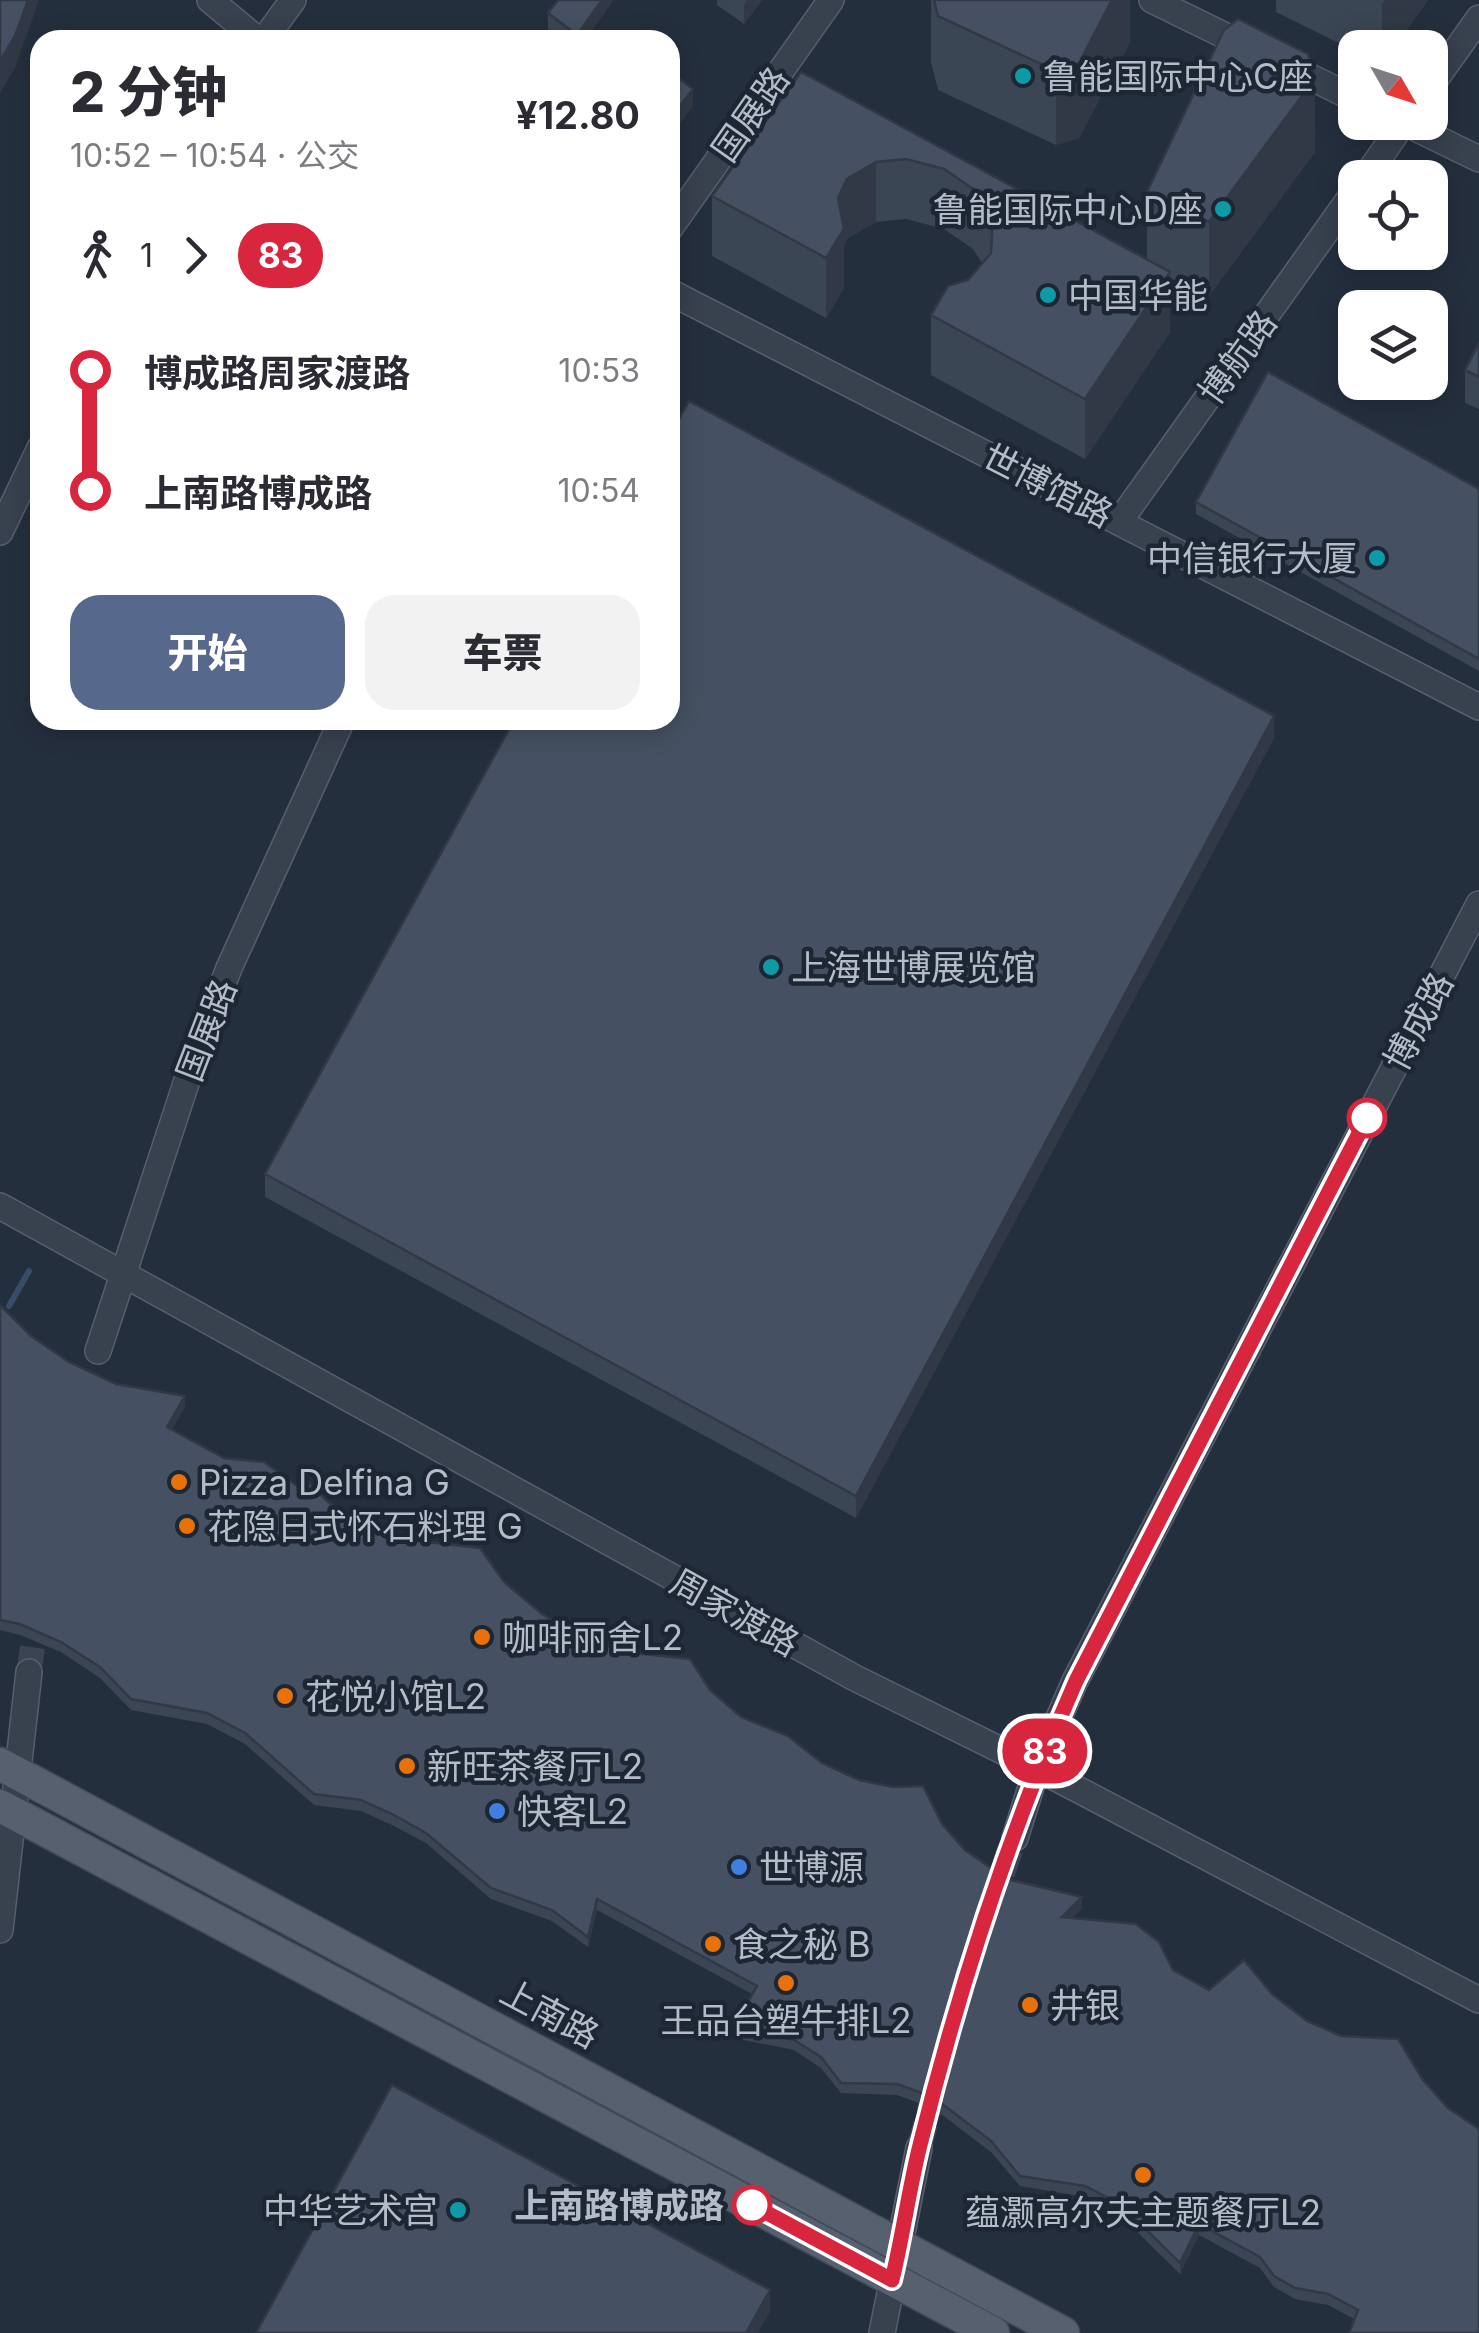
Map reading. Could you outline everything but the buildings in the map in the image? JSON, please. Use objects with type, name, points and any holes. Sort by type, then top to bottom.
[{"type":"main road","name":"上南路","points":[[10,1769],[1063,2333]]},
{"type":"main road","points":[[8,1810],[992,2333]]},
{"type":"street","points":[[210,0],[248,30]]},
{"type":"street","points":[[269,30],[293,0]]},
{"type":"street","name":"国展路","points":[[680,214],[830,0]]},
{"type":"street","points":[[1152,0],[1338,91]]},
{"type":"street","points":[[1448,62],[1479,18]]},
{"type":"street","points":[[1439,140],[1479,159]]},
{"type":"street","name":"博航路","points":[[1118,522],[1338,216]]},
{"type":"street","name":"世博馆路","points":[[680,297],[1479,706]]},
{"type":"street","points":[[0,532],[30,469]]},
{"type":"street","name":"国展路","points":[[98,1351],[229,968],[337,730]]},
{"type":"street","name":"博成路","points":[[1015,1838],[1038,1768],[1076,1681],[1479,904]]},
{"type":"street","name":"周家渡路","points":[[0,1206],[855,1678],[1038,1768],[1479,2000]]},
{"type":"street","points":[[0,1930],[10,1769],[29,1672]]},
{"type":"street","points":[[882,2333],[919,2148]]},
{"type":"waterway","points":[[9,1306],[29,1271]]},
{"type":"tunnel","points":[[29,1672],[38,1608]]},
{"type":"tunnel","points":[[990,1908],[1015,1838]]},
{"type":"tunnel","points":[[919,2148],[939,2075]]},
{"type":"bus line","name":"83","points":[[752,2205],[892,2280],[919,2148],[968,1968],[1038,1768],[1076,1681],[1367,1118]]},
{"type":"place","name":"鲁能国际中心C座","points":[[1023,76]]},
{"type":"place","name":"鲁能国际中心D座","points":[[1223,209]]},
{"type":"place","name":"中国华能","points":[[1048,295]]},
{"type":"place","name":"中信银行大厦","points":[[1377,558]]},
{"type":"place","name":"上海世博展览馆","points":[[771,967]]},
{"type":"place","name":"Pizza Delfina G","points":[[179,1482]]},
{"type":"place","name":"花隐日式怀石料理 G","points":[[187,1526]]},
{"type":"place","name":"咖啡丽舍L2","points":[[482,1637]]},
{"type":"place","name":"花悦小馆L2","points":[[285,1696]]},
{"type":"place","name":"新旺茶餐厅L2","points":[[407,1766]]},
{"type":"place","name":"快客L2","points":[[497,1811]]},
{"type":"place","name":"世博源","points":[[739,1867]]},
{"type":"place","name":"食之秘 B","points":[[713,1944]]},
{"type":"place","name":"王品台塑牛排L2","points":[[786,1983]]},
{"type":"place","name":"井银","points":[[1030,2005]]},
{"type":"place","name":"蕴灏高尔夫主题餐厅L2","points":[[1143,2175]]},
{"type":"place","name":"上南路博成路","points":[[752,2205]]},
{"type":"place","name":"中华艺术宫","points":[[458,2210]]}]
